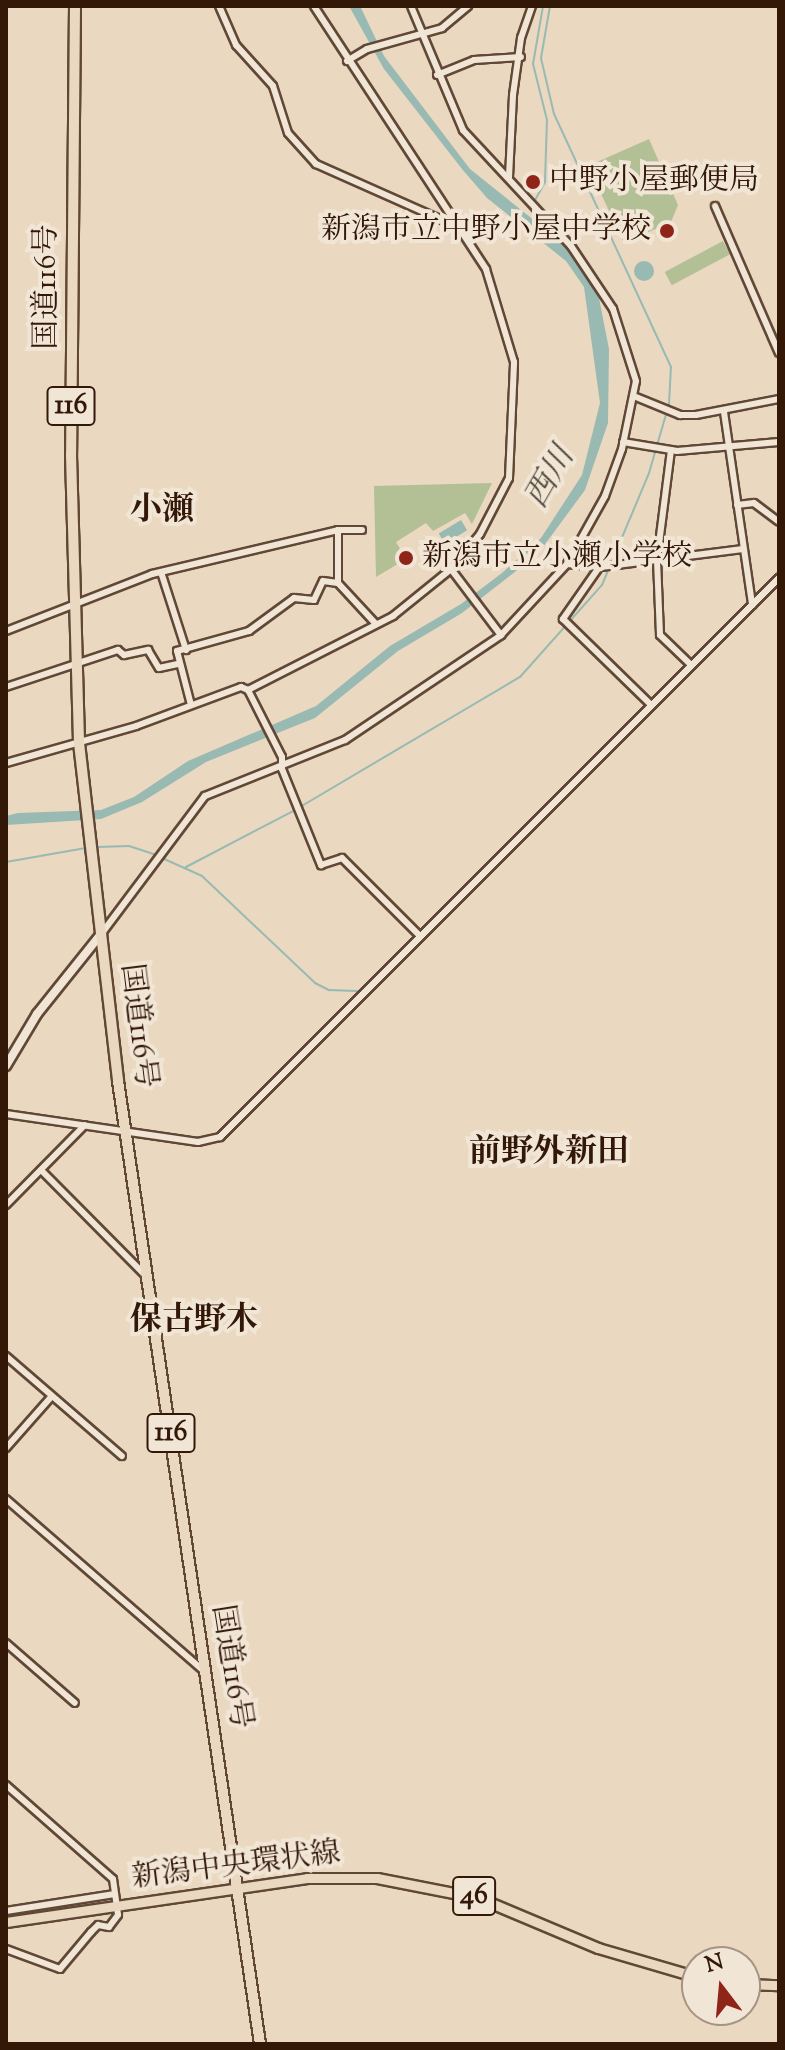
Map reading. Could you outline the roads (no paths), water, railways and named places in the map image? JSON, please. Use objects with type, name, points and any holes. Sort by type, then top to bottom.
[{"type":"highway","name":"国道116号","points":[[75,6],[73,603],[79,743],[127,1131],[260,2044]]},
{"type":"main road","points":[[6,1066],[37,1014],[102,933]]},
{"type":"main road","name":"新潟中央環状線","points":[[6,1922],[238,1887],[336,1877],[417,1882],[479,1898],[598,1948],[681,1972]]},
{"type":"street","points":[[219,6],[236,45],[273,86],[288,133],[316,164],[464,230]]},
{"type":"street","points":[[248,690],[376,624],[451,569],[499,501],[514,450],[512,351],[486,269],[464,230],[347,61],[314,6]]},
{"type":"street","points":[[102,933],[199,801],[283,761],[354,735],[501,635],[567,564],[605,496],[623,442],[636,397],[626,342],[600,284],[509,177],[463,130],[437,75],[411,6]]},
{"type":"street","points":[[347,61],[367,49],[442,28],[468,6]]},
{"type":"street","points":[[509,177],[521,57],[532,6]]},
{"type":"street","points":[[437,75],[474,60],[521,57]]},
{"type":"street","points":[[715,206],[779,353]]},
{"type":"street","points":[[636,397],[680,415],[724,412],[779,399]]},
{"type":"street","points":[[724,412],[752,605]]},
{"type":"street","points":[[623,442],[671,450],[779,442]]},
{"type":"street","points":[[671,450],[657,560],[660,635],[690,664]]},
{"type":"street","points":[[737,505],[754,503],[779,522]]},
{"type":"street","points":[[6,631],[161,572],[338,530],[362,530]]},
{"type":"street","points":[[338,530],[338,583]]},
{"type":"street","points":[[567,564],[600,566],[743,549]]},
{"type":"street","points":[[600,566],[563,619],[650,704]]},
{"type":"street","points":[[451,569],[501,635]]},
{"type":"street","points":[[161,572],[186,650]]},
{"type":"street","points":[[6,1122],[10,1114],[198,1142],[220,1137],[779,578]]},
{"type":"street","points":[[191,705],[177,651],[249,631],[289,600],[314,600],[323,581],[338,583],[376,624]]},
{"type":"street","points":[[6,687],[118,650],[124,655],[148,650],[159,668],[178,664]]},
{"type":"street","points":[[6,763],[79,743],[241,687],[248,690],[275,743],[283,761],[282,769],[321,865],[342,858],[420,936]]},
{"type":"street","points":[[6,1205],[85,1125]]},
{"type":"street","points":[[41,1170],[148,1277]]},
{"type":"street","points":[[6,1356],[122,1456]]},
{"type":"street","points":[[6,1448],[52,1396]]},
{"type":"street","points":[[6,1499],[205,1672]]},
{"type":"street","points":[[6,1643],[75,1703]]},
{"type":"street","points":[[6,1785],[113,1879],[117,1905],[117,1921],[98,1925],[60,1969],[6,1949]]},
{"type":"street","points":[[6,1911],[115,1894]]},
{"type":"water","points":[[349,6],[360,6],[384,56],[470,169],[565,245],[597,288],[609,349],[608,423],[585,490],[543,547],[516,571],[462,613],[398,651],[315,718],[206,762],[142,802],[101,819],[6,825],[6,816],[18,813],[101,810],[134,797],[188,761],[316,706],[390,646],[461,604],[502,573],[541,538],[582,475],[600,403],[584,287],[566,261],[487,198],[462,169],[384,69]]},
{"type":"water","points":[[640,261],[648,261],[654,271],[648,281],[640,281],[634,275],[634,267]]},
{"type":"water","points":[[461,520],[467,530],[445,544],[439,533]]},
{"type":"waterway","points":[[534,202],[545,182],[547,120],[533,64],[543,6]]},
{"type":"waterway","points":[[300,807],[520,677],[602,585],[649,473],[669,404],[671,367],[554,114],[541,58],[550,6]]},
{"type":"waterway","points":[[79,599],[149,570],[166,568]]},
{"type":"waterway","points":[[732,630],[779,583]]},
{"type":"waterway","points":[[45,613],[66,604]]},
{"type":"waterway","points":[[186,867],[295,810]]},
{"type":"waterway","points":[[97,847],[129,846],[157,855]]},
{"type":"waterway","points":[[6,862],[86,848]]},
{"type":"waterway","points":[[162,858],[202,876],[315,983],[329,990],[363,991]]},
{"type":"waterway","points":[[369,990],[464,897]]},
{"type":"place","name":"中野小屋郵便局","points":[[533,182]]},
{"type":"place","name":"新潟市立中野小屋中学校","points":[[667,231]]},
{"type":"place","name":"新潟市立小瀬小学校","points":[[406,558]]},
{"type":"district","name":"小瀬","points":[[162,511]]},
{"type":"district","name":"前野外新田","points":[[549,1153]]},
{"type":"district","name":"保古野木","points":[[194,1321]]},
{"type":"water label","name":"西川","points":[[551,478]]}]
